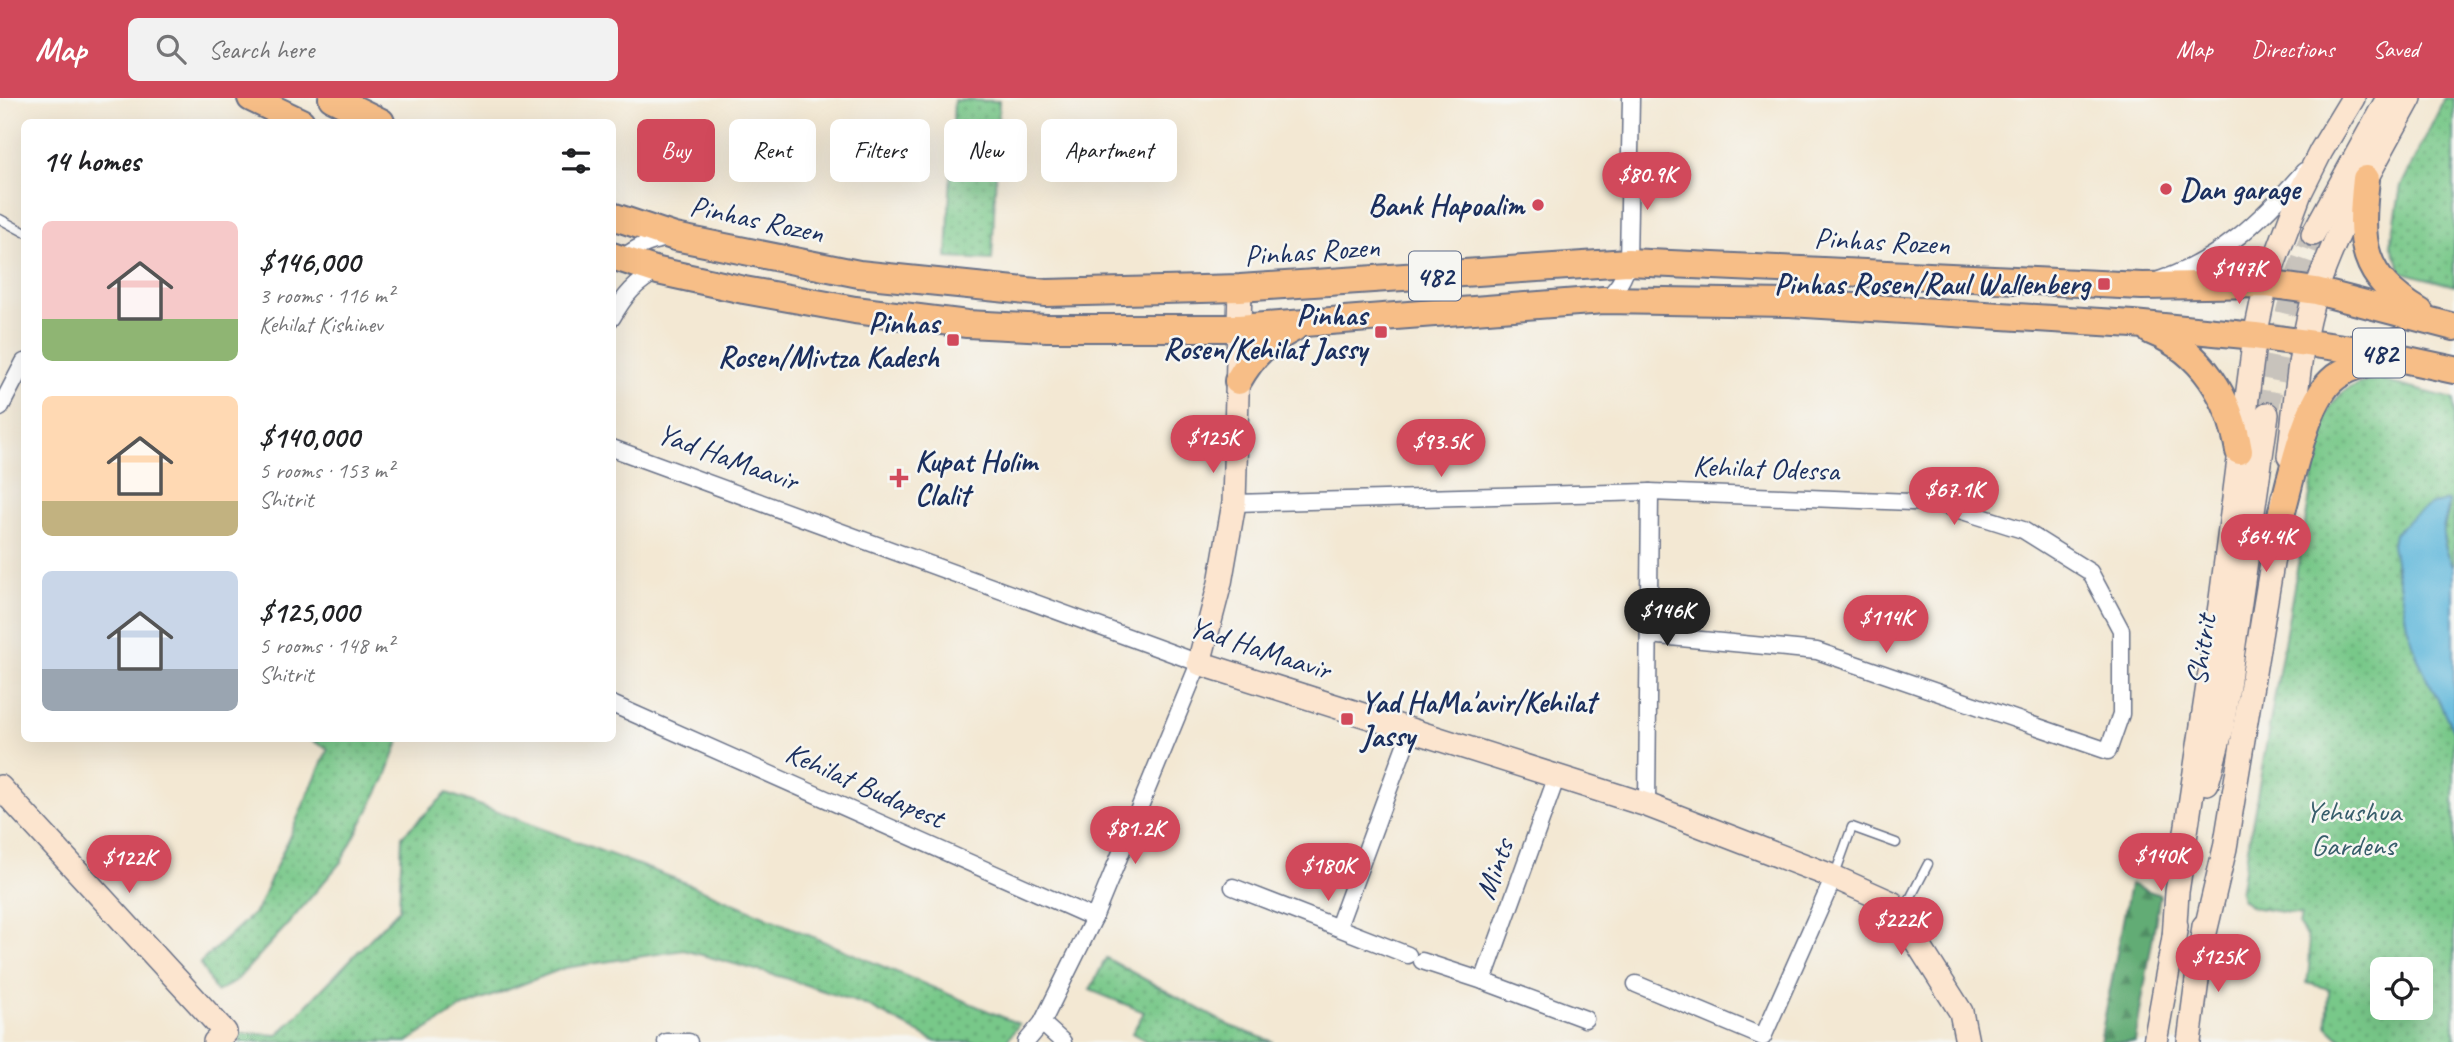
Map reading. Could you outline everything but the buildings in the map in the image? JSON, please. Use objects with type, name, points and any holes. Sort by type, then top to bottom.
[{"type":"main road","points":[[251,98],[296,119]]},
{"type":"main road","points":[[332,98],[375,119]]},
{"type":"main road","points":[[2366,179],[2362,230],[2369,262],[2380,280],[2391,291],[2410,306],[2444,324]]},
{"type":"main road","name":"Pinhas Rozen","points":[[616,217],[675,237],[859,274],[1046,293],[1240,288],[1628,262],[2142,286],[2266,284],[2316,291]]},
{"type":"main road","name":"482","points":[[616,261],[744,290],[855,310],[967,324],[1047,328],[1239,328],[1604,300],[1790,303],[2133,324],[2255,336],[2399,357],[2454,370]]},
{"type":"main road","name":"482","points":[[2316,291],[2444,324]]},
{"type":"main road","points":[[2133,324],[2180,346],[2207,373],[2229,409],[2239,452]]},
{"type":"main road","points":[[1238,381],[1258,351],[1270,341],[1300,325]]},
{"type":"main road","points":[[2281,515],[2307,425],[2331,380],[2358,365],[2399,357]]},
{"type":"street","points":[[1604,300],[1616,289],[1626,272],[1628,262],[1631,98]]},
{"type":"street","points":[[2174,939],[2177,891],[2221,599],[2255,336],[2266,284],[2286,225],[2321,151],[2353,98]]},
{"type":"street","points":[[2313,234],[2388,98]]},
{"type":"street","points":[[2203,941],[2225,848],[2281,515],[2304,342],[2316,291],[2366,179],[2410,98]]},
{"type":"street","points":[[2142,286],[2194,266],[2216,255],[2236,240],[2284,193],[2321,151]]},
{"type":"street","points":[[616,260],[634,248],[654,240],[675,237]]},
{"type":"street","points":[[616,312],[633,287],[658,271]]},
{"type":"street","points":[[1026,1042],[1042,1023],[1094,918],[1199,663],[1220,583],[1234,503],[1240,288]]},
{"type":"street","points":[[0,408],[21,368]]},
{"type":"street","name":"Shitrit","points":[[2155,1042],[2174,939],[2214,753],[2222,728],[2267,414]]},
{"type":"street","name":"Yad HaMaavir","points":[[616,449],[1199,663],[1647,805],[1834,877],[1892,903],[1961,1012],[1968,1042]]},
{"type":"street","points":[[1647,805],[1650,492]]},
{"type":"street","name":"Kehilat Odessa","points":[[1234,503],[1650,492],[1937,503],[2023,530],[2090,572],[2121,630],[2121,714],[2108,751],[1817,651],[1649,635]]},
{"type":"street","name":"Kehilat Budapest","points":[[616,706],[1094,918]]},
{"type":"street","name":"Shitrit","points":[[2189,1042],[2223,754],[2222,728]]},
{"type":"street","points":[[1338,927],[1411,729]]},
{"type":"street","name":"Mints","points":[[1483,981],[1557,776]]},
{"type":"street","points":[[0,787],[220,1037]]},
{"type":"street","points":[[1636,984],[1763,1037],[1834,877]]},
{"type":"street","points":[[1233,887],[1415,958],[1585,1019]]},
{"type":"street","points":[[1042,1023],[1063,1042]]},
{"type":"street","points":[[666,1042],[689,1042]]},
{"type":"lane","points":[[0,219],[21,230]]},
{"type":"lane","points":[[1834,877],[1852,827],[1896,843]]},
{"type":"lane","points":[[1901,916],[1928,864]]},
{"type":"green space","points":[[2445,98],[2454,98],[2454,286],[2402,272],[2391,244],[2401,186]]},
{"type":"green space","points":[[954,100],[999,101],[998,119],[953,119]]},
{"type":"green space","points":[[950,182],[995,182],[992,260],[947,258]]},
{"type":"green space","name":"Yehushua Gardens","points":[[2379,380],[2454,399],[2454,568],[2444,539],[2444,525],[2449,509],[2432,504],[2412,517],[2394,566],[2407,625],[2418,659],[2454,732],[2454,1042],[2344,1042],[2327,1026],[2329,989],[2307,983],[2310,952],[2307,939],[2299,925],[2301,915],[2251,907],[2242,899],[2240,893],[2322,427],[2336,399],[2358,384]]},
{"type":"green space","points":[[315,742],[399,742],[385,779],[341,862],[235,982],[216,992],[200,963],[257,910],[328,749]]},
{"type":"green space","points":[[447,793],[681,881],[1019,1024],[1006,1042],[936,1042],[868,1006],[785,978],[684,950],[564,968],[461,1008],[407,1042],[239,1042],[240,1033],[278,1035],[399,909],[402,836]]},
{"type":"green space","points":[[2130,884],[2160,895],[2135,1042],[2100,1042]]},
{"type":"green space","points":[[1106,958],[1230,1026],[1274,1042],[1148,1042],[1132,1033],[1144,1012],[1090,990]]},
{"type":"water","points":[[2449,501],[2443,535],[2454,568],[2454,732],[2418,659],[2407,625],[2392,545],[2394,534],[2412,517],[2432,504]]},
{"type":"tunnel","points":[[2267,414],[2285,323],[2313,234]]},
{"type":"place","name":"Dan garage","points":[[2166,189]]},
{"type":"place","name":"Bank Hapoalim","points":[[1538,205]]},
{"type":"place","name":"Pinhas Rosen/Raul Wallenberg","points":[[2104,284]]},
{"type":"place","name":"Pinhas Rosen/Kehilat Jassy","points":[[1381,332]]},
{"type":"place","name":"Pinhas Rosen/Mivtza Kadesh","points":[[953,340]]},
{"type":"place","name":"Kupat Holim Clalit","points":[[899,478]]},
{"type":"place","name":"Yad HaMa'avir/Kehilat Jassy","points":[[1347,719]]}]
